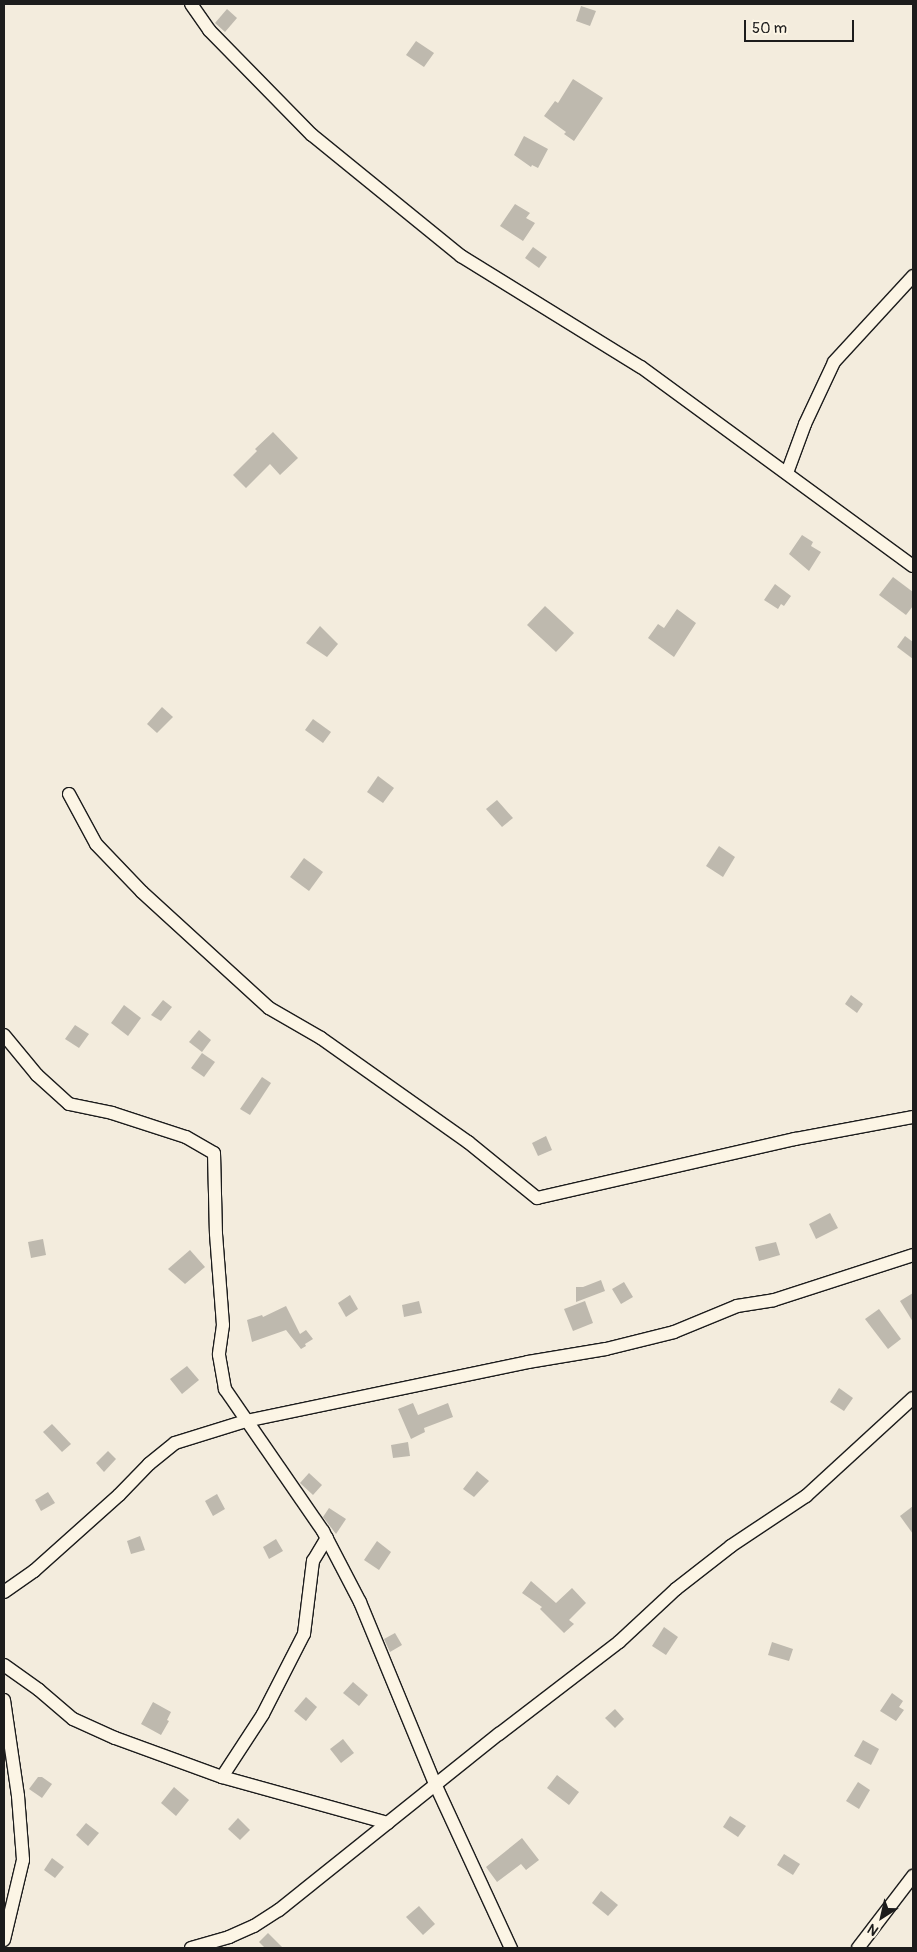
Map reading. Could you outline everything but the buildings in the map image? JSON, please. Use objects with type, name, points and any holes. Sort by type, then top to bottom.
[{"type":"street","points":[[191,4],[209,30],[312,135],[461,256],[640,367],[913,566]]},
{"type":"street","points":[[787,474],[805,424],[834,362],[913,276]]},
{"type":"street","points":[[69,794],[96,844],[142,892],[269,1008],[321,1038],[468,1142],[537,1198],[795,1139],[913,1117]]},
{"type":"street","points":[[4,1035],[36,1074],[69,1104],[112,1112],[186,1137],[214,1153],[223,1325],[220,1355],[225,1389],[327,1538],[360,1602],[436,1786],[511,1948]]},
{"type":"street","points":[[4,1592],[34,1571],[119,1495],[149,1464],[175,1443],[246,1421],[519,1364],[606,1349],[674,1332],[737,1306],[774,1300],[913,1255]]},
{"type":"street","points":[[190,1948],[229,1937],[254,1926],[271,1915],[619,1642],[676,1589],[731,1546],[806,1496],[913,1398]]},
{"type":"street","points":[[222,1777],[263,1714],[304,1634],[313,1561],[327,1538]]},
{"type":"street","points":[[4,1665],[39,1690],[73,1719],[115,1738],[222,1777],[388,1823]]},
{"type":"street","points":[[4,1700],[18,1796],[23,1860],[4,1940]]},
{"type":"street","points":[[858,1948],[913,1876]]}]
